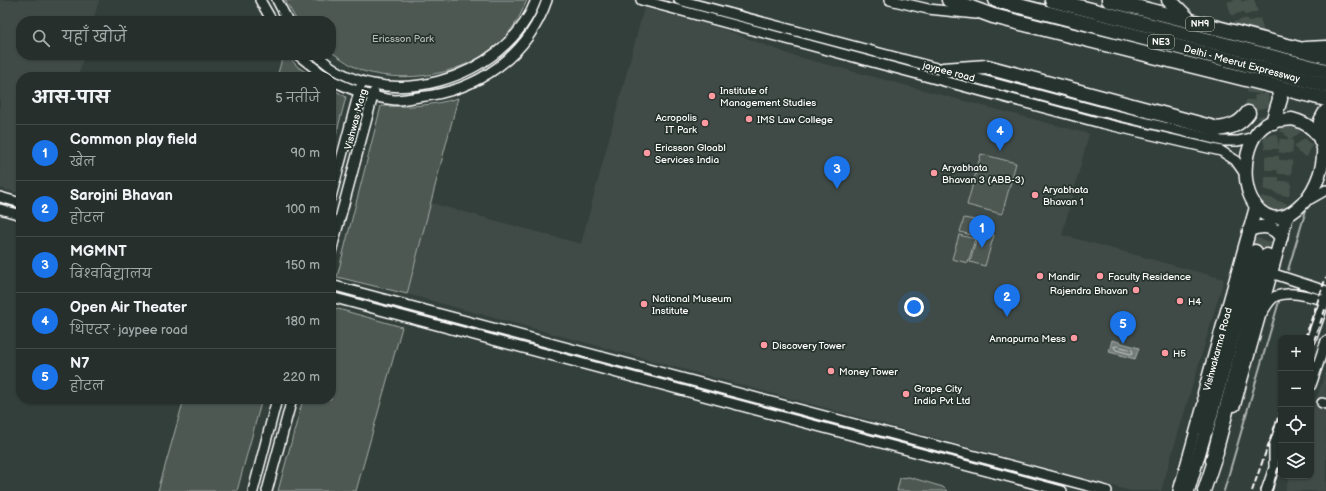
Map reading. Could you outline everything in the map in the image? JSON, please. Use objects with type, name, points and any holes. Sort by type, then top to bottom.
[{"type":"highway","points":[[949,0],[993,16],[1326,99]]},
{"type":"highway","name":"Delhi - Meerut Expressway","points":[[996,0],[1326,85]]},
{"type":"highway","name":"Delhi - Meerut Expressway","points":[[1052,0],[1326,71]]},
{"type":"highway","name":"NH9","points":[[1109,0],[1326,56]]},
{"type":"highway","points":[[1169,0],[1190,21]]},
{"type":"highway","points":[[943,70],[987,67],[1218,129],[1233,127],[1248,113]]},
{"type":"highway","points":[[1273,122],[1280,99],[1279,88]]},
{"type":"highway","points":[[1324,150],[1321,121],[1326,112]]},
{"type":"highway","points":[[1206,430],[1261,254],[1213,460]]},
{"type":"main road","points":[[1292,48],[1326,47]]},
{"type":"main road","points":[[1292,119],[1301,121],[1310,126],[1324,150],[1323,176],[1319,186],[1305,205],[1287,216],[1272,217],[1260,212],[1256,207],[1246,184],[1246,161],[1254,137],[1273,122],[1292,119]]},
{"type":"main road","name":"Vishwakarma Road","points":[[1188,491],[1206,430],[1204,393],[1256,207]]},
{"type":"main road","points":[[1204,491],[1213,460],[1225,436],[1287,216]]},
{"type":"main road","points":[[1249,230],[1258,226],[1265,226],[1277,231],[1281,238]]},
{"type":"street","points":[[260,0],[269,16]]},
{"type":"street","points":[[277,0],[285,16]]},
{"type":"street","points":[[324,60],[346,75],[375,85],[404,86],[438,82],[468,72],[489,59],[508,44],[522,27],[536,0]]},
{"type":"street","points":[[336,82],[372,97],[396,100],[438,95],[474,82],[498,68],[520,49],[534,30],[547,0]]},
{"type":"street","name":"jaypee road","points":[[641,0],[1097,122],[1221,151],[1235,160],[1245,174]]},
{"type":"street","points":[[679,0],[1099,111],[1222,141],[1238,141],[1254,137]]},
{"type":"street","points":[[890,0],[928,9],[993,16]]},
{"type":"street","points":[[304,60],[320,72]]},
{"type":"street","points":[[914,72],[916,62]]},
{"type":"street","name":"Vishwas Marg","points":[[336,178],[362,81]]},
{"type":"street","name":"Vishwas Marg","points":[[336,233],[375,85]]},
{"type":"street","points":[[1097,122],[1099,111]]},
{"type":"street","points":[[1310,199],[1326,190]]},
{"type":"street","points":[[0,197],[16,202]]},
{"type":"street","points":[[0,209],[16,214]]},
{"type":"street","points":[[1271,273],[1326,298]]},
{"type":"street","points":[[336,286],[1107,491]]},
{"type":"street","points":[[1258,320],[1267,304],[1276,296],[1300,294],[1326,298]]},
{"type":"street","points":[[336,298],[1062,491]]},
{"type":"street","points":[[1313,335],[1326,298]]},
{"type":"street","points":[[1314,376],[1326,341]]},
{"type":"street","points":[[1178,491],[1204,398]]},
{"type":"street","points":[[253,491],[276,404]]},
{"type":"street","points":[[267,491],[291,404]]},
{"type":"street","points":[[1266,491],[1274,468],[1274,446],[1278,434]]},
{"type":"street","points":[[1274,468],[1278,463]]},
{"type":"shaded area","points":[[0,0],[99,0],[94,16],[16,16],[16,60],[83,60],[79,72],[16,72],[16,193],[0,188]]},
{"type":"shaded area","points":[[644,8],[720,28],[791,55],[1089,134],[1062,235],[1224,279],[1161,491],[1131,491],[407,294],[431,203],[581,244]]},
{"type":"shaded area","points":[[1326,371],[1326,491],[1285,491],[1289,479],[1314,479],[1314,406]]},
{"type":"green space","name":"Ericsson Park","points":[[285,0],[527,0],[513,27],[500,42],[484,55],[465,65],[445,72],[424,76],[403,77],[363,71],[336,55],[336,16],[294,16]]},
{"type":"green space","points":[[282,60],[292,60],[306,72],[278,72]]},
{"type":"green space","points":[[336,91],[346,97],[336,135]]},
{"type":"green space","points":[[458,98],[407,294],[337,277],[381,106],[420,105],[439,103]]},
{"type":"green space","points":[[981,154],[1016,163],[1002,214],[967,205]]},
{"type":"green space","points":[[964,218],[979,221],[975,236],[960,232]]},
{"type":"green space","points":[[979,231],[994,235],[985,266],[970,262]]},
{"type":"green space","points":[[959,235],[975,239],[968,263],[952,259]]},
{"type":"green space","points":[[336,308],[402,327],[356,491],[278,491],[302,404],[336,404]]},
{"type":"green space","points":[[183,404],[261,404],[237,491],[158,491]]},
{"type":"green space","points":[[909,477],[943,487],[947,491],[897,491],[900,478]]},
{"type":"water","points":[[1112,340],[1139,348],[1135,359],[1109,352]]},
{"type":"waterway","points":[[1288,270],[1306,210]]},
{"type":"waterway","points":[[1224,491],[1280,298]]},
{"type":"tunnel","points":[[1234,0],[1247,44]]},
{"type":"tunnel","points":[[1247,0],[1262,49]]},
{"type":"tunnel","points":[[1255,252],[1272,183],[1272,147],[1256,72]]},
{"type":"tunnel","points":[[1248,113],[1253,103],[1255,83]]},
{"type":"tunnel","points":[[1267,256],[1284,186],[1287,125],[1280,107]]},
{"type":"tunnel","points":[[1287,125],[1304,148],[1326,158]]},
{"type":"railway","points":[[1306,335],[1326,277]]},
{"type":"railway","points":[[1314,341],[1326,307]]},
{"type":"railway","points":[[1252,491],[1278,417]]},
{"type":"railway","points":[[1272,491],[1278,469]]},
{"type":"place","name":"Institute of Management Studies","points":[[712,96]]},
{"type":"place","name":"IMS Law College","points":[[749,119]]},
{"type":"place","name":"Acropolis IT Park","points":[[705,123]]},
{"type":"place","name":"Open Air Theater","points":[[1000,151]]},
{"type":"place","name":"Ericsson Gloabl Services India","points":[[647,153]]},
{"type":"place","name":"Aryabhata Bhavan 3 (ABB-3)","points":[[934,173]]},
{"type":"place","name":"MGMNT","points":[[837,189]]},
{"type":"place","name":"Aryabhata Bhavan 1","points":[[1035,195]]},
{"type":"place","name":"Common play field","points":[[982,248]]},
{"type":"place","name":"Mandir","points":[[1040,276]]},
{"type":"place","name":"Faculty Residence","points":[[1100,276]]},
{"type":"place","name":"Rajendra Bhavan","points":[[1136,290]]},
{"type":"place","name":"H4","points":[[1180,301]]},
{"type":"place","name":"National Museum Institute","points":[[644,304]]},
{"type":"place","name":"Sarojni Bhavan","points":[[1007,317]]},
{"type":"place","name":"Annapurna Mess","points":[[1074,338]]},
{"type":"place","name":"N7","points":[[1123,344]]},
{"type":"place","name":"Discovery Tower","points":[[764,345]]},
{"type":"place","name":"H5","points":[[1165,353]]},
{"type":"place","name":"Money Tower","points":[[831,371]]},
{"type":"place","name":"Grape City India Pvt Ltd","points":[[906,394]]}]
